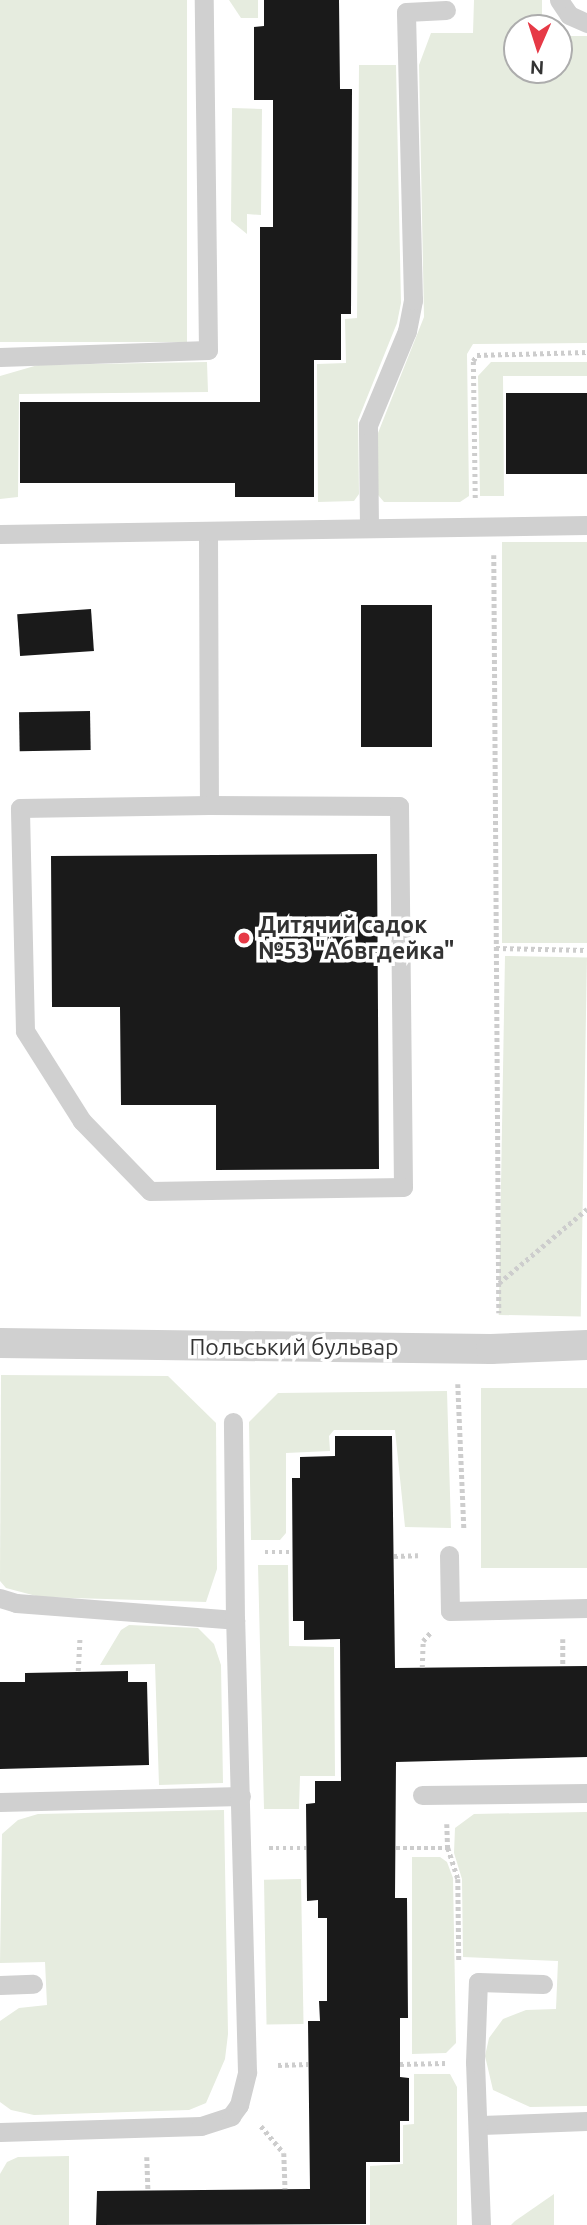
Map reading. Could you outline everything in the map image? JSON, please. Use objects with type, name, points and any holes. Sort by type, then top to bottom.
[{"type":"street","name":"Польський бульвар","points":[[0,1343],[457,1349],[587,1345]]},
{"type":"lane","points":[[0,357],[208,350],[204,0]]},
{"type":"lane","points":[[559,0],[569,15],[587,23]]},
{"type":"lane","points":[[369,528],[368,425],[413,307],[407,12],[446,10]]},
{"type":"lane","points":[[0,534],[587,525]]},
{"type":"lane","points":[[208,531],[209,805]]},
{"type":"lane","points":[[209,805],[399,806],[403,1187],[150,1191],[82,1121],[25,1031],[20,808],[209,805]]},
{"type":"lane","points":[[0,2132],[201,2126],[231,2116],[239,2105],[247,2072],[235,1619],[233,1422]]},
{"type":"lane","points":[[449,1555],[450,1611],[587,1608]]},
{"type":"lane","points":[[0,1598],[16,1603],[235,1619]]},
{"type":"lane","points":[[422,1795],[587,1793]]},
{"type":"lane","points":[[0,1802],[241,1796]]},
{"type":"lane","points":[[481,2225],[481,2125],[475,2062],[478,1982],[543,1984]]},
{"type":"lane","points":[[0,1985],[33,1984]]},
{"type":"lane","points":[[481,2125],[587,2122]]},
{"type":"path","points":[[499,1349],[496,948],[485,527],[473,361],[477,355],[587,352]]},
{"type":"path","points":[[496,948],[587,950]]},
{"type":"path","points":[[499,1283],[587,1209]]},
{"type":"path","points":[[449,1555],[464,1551],[457,1349]]},
{"type":"path","points":[[447,1795],[448,1849],[458,1879],[460,1972]]},
{"type":"path","points":[[396,1848],[448,1849]]},
{"type":"path","points":[[400,2064],[475,2062]]},
{"type":"path","points":[[239,2105],[279,2141],[284,2152],[285,2189]]},
{"type":"shaded area","points":[[0,0],[187,0],[187,342],[0,342]]},
{"type":"shaded area","points":[[229,0],[258,0],[258,18],[241,18]]},
{"type":"shaded area","points":[[474,0],[542,0],[542,14],[503,14],[503,84],[573,84],[573,36],[587,36],[587,343],[473,344],[467,354],[469,496],[460,502],[384,502],[378,495],[378,433],[424,317],[419,65],[431,33],[473,33]]},
{"type":"shaded area","points":[[359,65],[396,65],[401,303],[397,323],[358,420],[359,494],[354,501],[318,502],[317,364],[346,363],[345,319],[357,318]]},
{"type":"shaded area","points":[[232,108],[262,109],[261,215],[247,214],[247,234],[231,221]]},
{"type":"shaded area","points":[[207,362],[208,392],[19,394],[18,497],[0,499],[0,376],[38,365]]},
{"type":"shaded area","points":[[491,362],[587,362],[587,376],[503,376],[504,496],[480,496],[478,376]]},
{"type":"shaded area","points":[[502,542],[587,542],[587,943],[502,943]]},
{"type":"shaded area","points":[[505,956],[587,957],[581,1316],[499,1315]]},
{"type":"shaded area","points":[[1,1375],[168,1376],[216,1423],[217,1569],[206,1602],[40,1597],[6,1588],[0,1581]]},
{"type":"shaded area","points":[[481,1388],[587,1388],[587,1568],[481,1568]]},
{"type":"shaded area","points":[[447,1391],[451,1528],[405,1527],[395,1430],[334,1430],[329,1436],[330,1451],[286,1453],[286,1533],[280,1540],[251,1540],[249,1422],[278,1393]]},
{"type":"shaded area","points":[[258,1565],[288,1565],[289,1646],[334,1647],[335,1776],[300,1776],[299,1809],[264,1809]]},
{"type":"shaded area","points":[[129,1625],[198,1628],[214,1644],[221,1665],[223,1783],[159,1785],[155,1664],[100,1665],[121,1630]]},
{"type":"shaded area","points":[[224,1810],[228,2034],[225,2059],[206,2103],[189,2110],[34,2115],[11,2110],[0,2102],[0,2021],[19,2008],[47,2005],[45,1962],[0,1963],[2,1834],[18,1820],[38,1814]]},
{"type":"shaded area","points":[[587,1812],[587,2106],[530,2107],[493,2090],[485,2056],[489,2038],[503,2019],[526,2010],[556,2009],[558,1961],[463,1957],[462,1879],[454,1853],[455,1828],[474,1814]]},
{"type":"shaded area","points":[[412,1857],[440,1857],[447,1862],[453,1878],[456,2043],[446,2053],[412,2054]]},
{"type":"shaded area","points":[[301,1879],[304,2024],[267,2025],[264,1880]]},
{"type":"shaded area","points":[[414,2074],[450,2074],[457,2087],[457,2225],[370,2225],[370,2166],[403,2164],[403,2125],[414,2124]]},
{"type":"shaded area","points":[[69,2156],[69,2225],[0,2225],[0,2174],[7,2162],[18,2157]]},
{"type":"shaded area","points":[[554,2194],[554,2225],[511,2225],[515,2221]]},
{"type":"building","points":[[264,0],[339,0],[340,89],[352,89],[351,314],[341,314],[341,360],[314,360],[314,497],[235,497],[235,483],[20,483],[20,402],[260,402],[260,227],[273,227],[273,100],[254,100],[254,27],[264,26]]},
{"type":"building","points":[[506,393],[587,393],[587,474],[506,474]]},
{"type":"building","points":[[361,605],[432,605],[432,747],[361,747]]},
{"type":"building","points":[[91,609],[94,651],[20,656],[17,614]]},
{"type":"building","points":[[90,711],[91,750],[20,751],[19,712]]},
{"type":"building","points":[[377,854],[379,1169],[216,1170],[216,1105],[121,1105],[120,1007],[52,1007],[51,856]]},
{"type":"building","points":[[335,1436],[392,1436],[395,1668],[587,1666],[587,1757],[396,1762],[395,1898],[407,1898],[408,2018],[400,2018],[400,2077],[409,2078],[409,2121],[400,2121],[400,2162],[366,2162],[366,2224],[96,2225],[97,2191],[310,2189],[308,2021],[320,2021],[319,2001],[327,2001],[327,1918],[318,1918],[318,1900],[307,1901],[306,1804],[315,1803],[315,1781],[341,1781],[340,1639],[304,1640],[304,1621],[293,1621],[292,1478],[300,1478],[300,1457],[335,1456]]},
{"type":"building","points":[[128,1671],[128,1682],[147,1682],[149,1765],[0,1769],[0,1682],[25,1682],[25,1673]]},
{"type":"place","name":"Дитячий садок №53 \"Абвгдейка\"","points":[[244,938]]}]
